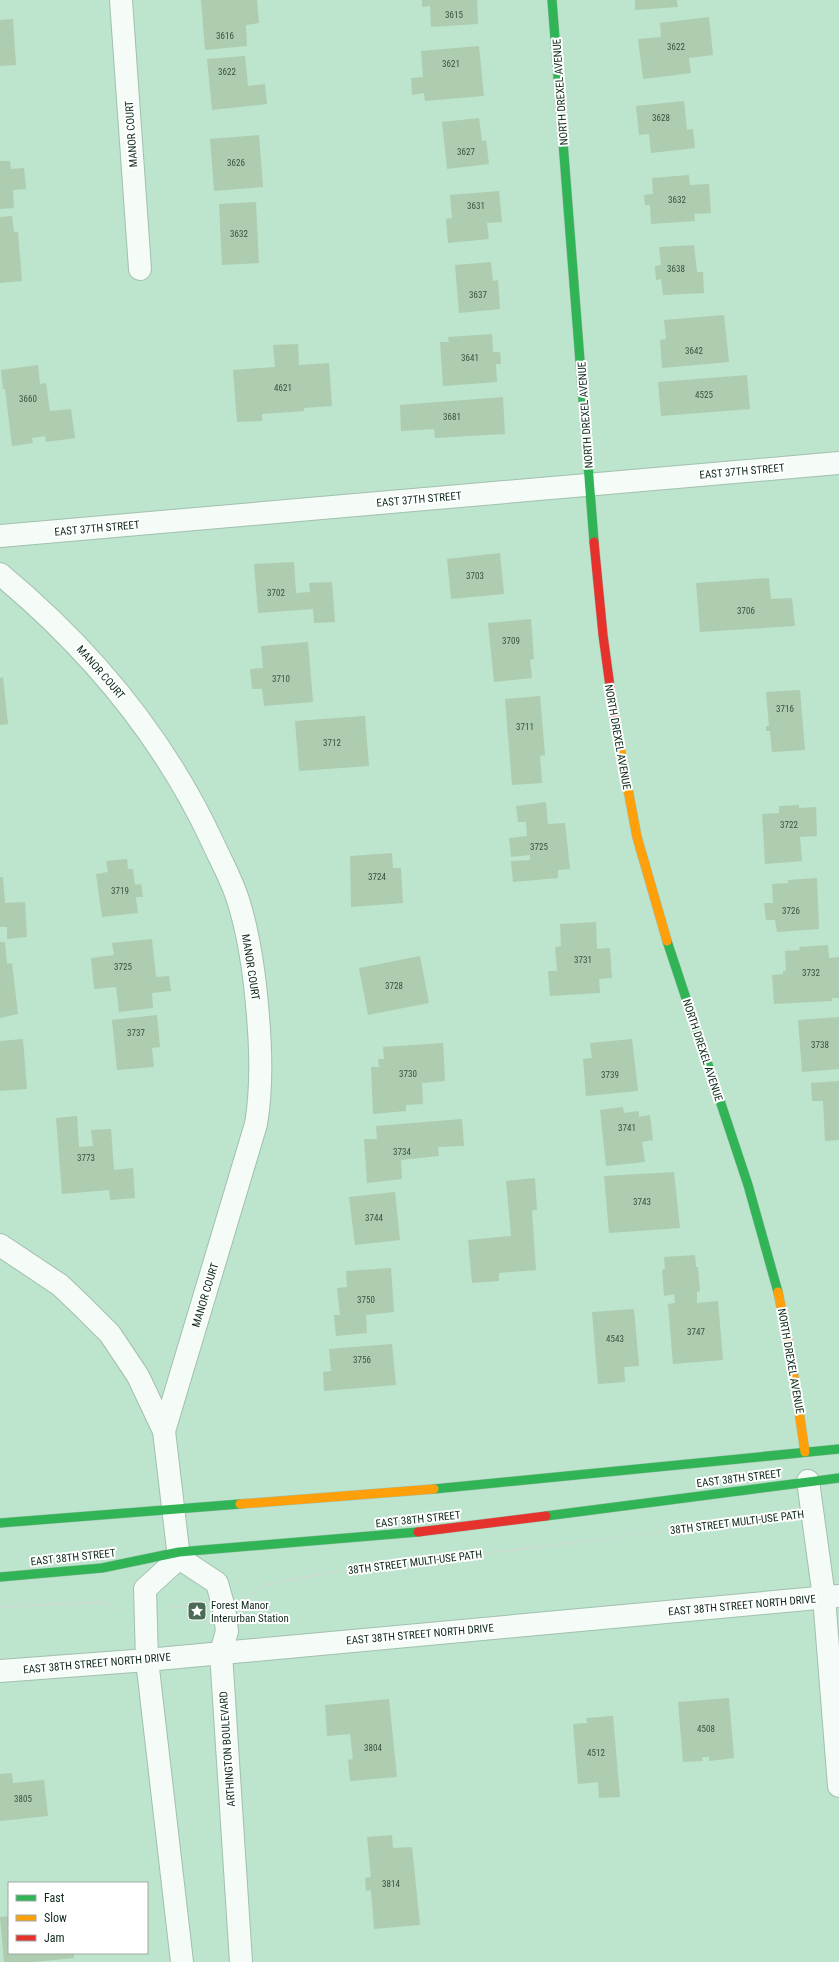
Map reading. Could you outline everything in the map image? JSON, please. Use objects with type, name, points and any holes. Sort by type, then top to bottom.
[{"type":"main road","name":"NORTH DREXEL AVENUE","points":[[552,0],[605,662],[617,736],[631,810],[664,932],[764,1239],[778,1292],[792,1360],[805,1452]]},
{"type":"main road","name":"EAST 38TH STREET","points":[[0,1523],[175,1510],[501,1482],[839,1449]]},
{"type":"main road","name":"EAST 38TH STREET","points":[[0,1576],[102,1568],[179,1555],[411,1533],[839,1478]]},
{"type":"street","name":"MANOR COURT","points":[[121,0],[140,269]]},
{"type":"street","name":"EAST 37TH STREET","points":[[0,536],[839,463]]},
{"type":"street","name":"MANOR COURT","points":[[0,574],[54,620],[88,656],[137,715],[169,760],[203,822],[232,886],[241,912],[251,957],[257,1000],[261,1061],[260,1096],[256,1124],[164,1430]]},
{"type":"street","points":[[0,1245],[60,1286],[82,1305],[110,1334],[138,1376],[164,1430],[175,1510],[179,1555],[145,1589],[147,1660],[182,1962]]},
{"type":"street","points":[[808,1481],[831,1596],[839,1786]]},
{"type":"street","name":"ARTHINGTON BOULEVARD","points":[[179,1555],[216,1583],[223,1604],[227,1631],[221,1653],[241,1962]]},
{"type":"street","name":"EAST 38TH STREET NORTH DRIVE","points":[[0,1671],[147,1660],[831,1596]]},
{"type":"path","name":"38TH STREET MULTI-USE PATH","points":[[0,1607],[102,1602],[121,1611],[146,1611],[245,1603],[263,1585],[328,1573],[814,1513]]},
{"type":"building","points":[[201,0],[257,0],[259,23],[246,25],[247,46],[205,50]]},
{"type":"building","points":[[422,0],[477,0],[478,24],[431,27],[430,6],[422,7]]},
{"type":"building","points":[[635,0],[677,0],[678,7],[635,10]]},
{"type":"building","points":[[709,17],[713,55],[689,58],[691,73],[643,79],[638,39],[661,37],[660,23]]},
{"type":"building","points":[[13,19],[16,65],[0,66],[0,20]]},
{"type":"building","points":[[479,46],[484,96],[425,101],[424,93],[412,95],[411,78],[423,77],[421,51]]},
{"type":"building","points":[[245,56],[248,86],[265,84],[267,104],[212,110],[207,59]]},
{"type":"building","points":[[684,101],[687,130],[693,129],[695,148],[651,153],[649,134],[639,135],[636,106]]},
{"type":"building","points":[[479,118],[482,141],[486,140],[489,164],[447,169],[442,122]]},
{"type":"building","points":[[259,135],[263,187],[214,191],[210,139]]},
{"type":"building","points":[[0,161],[10,161],[11,169],[24,168],[26,189],[13,190],[14,208],[0,209]]},
{"type":"building","points":[[689,175],[690,185],[709,184],[711,213],[694,214],[695,221],[651,224],[650,205],[645,205],[644,195],[653,194],[652,178]]},
{"type":"building","points":[[499,191],[502,222],[487,223],[489,239],[448,243],[446,219],[452,218],[450,195]]},
{"type":"building","points":[[256,202],[259,263],[222,265],[219,204]]},
{"type":"building","points":[[12,216],[14,232],[18,232],[22,281],[0,283],[0,217]]},
{"type":"building","points":[[694,245],[697,272],[703,272],[704,293],[663,295],[661,279],[656,280],[655,266],[661,265],[659,247]]},
{"type":"building","points":[[491,262],[493,281],[498,280],[500,309],[459,313],[455,265]]},
{"type":"building","points":[[724,315],[729,362],[662,368],[660,340],[666,339],[664,320]]},
{"type":"building","points":[[492,334],[493,352],[500,352],[501,364],[496,364],[497,382],[443,386],[440,342],[449,342],[448,337]]},
{"type":"building","points":[[298,344],[299,365],[329,363],[332,406],[304,408],[304,411],[262,414],[262,421],[237,422],[233,370],[275,367],[273,345]]},
{"type":"building","points":[[38,365],[40,384],[46,383],[50,411],[71,409],[75,438],[46,442],[45,436],[32,438],[33,443],[12,446],[5,389],[3,389],[1,370]]},
{"type":"building","points":[[747,375],[750,409],[661,416],[658,382]]},
{"type":"building","points":[[503,397],[505,434],[435,438],[434,429],[401,431],[400,405]]},
{"type":"building","points":[[500,553],[504,594],[451,599],[447,559]]},
{"type":"building","points":[[294,562],[296,593],[310,592],[309,583],[332,582],[335,622],[314,623],[313,609],[258,613],[254,564]]},
{"type":"building","points":[[769,578],[771,599],[792,598],[795,626],[700,632],[696,583]]},
{"type":"building","points":[[531,619],[534,659],[530,660],[532,678],[494,682],[488,623]]},
{"type":"building","points":[[308,642],[313,702],[264,706],[262,689],[252,689],[250,669],[263,668],[261,646]]},
{"type":"building","points":[[3,677],[8,724],[0,725],[0,678]]},
{"type":"building","points":[[800,690],[805,750],[772,752],[770,731],[766,731],[766,726],[769,726],[766,692]]},
{"type":"building","points":[[540,696],[545,755],[540,756],[542,783],[512,785],[505,699]]},
{"type":"building","points":[[365,716],[369,766],[299,771],[295,721]]},
{"type":"building","points":[[546,802],[548,824],[565,823],[570,869],[558,870],[558,878],[513,882],[511,861],[530,860],[530,855],[511,857],[509,838],[527,836],[526,822],[518,822],[516,806]]},
{"type":"building","points":[[799,805],[799,808],[816,807],[817,836],[800,837],[802,861],[765,864],[762,814],[779,813],[779,806]]},
{"type":"building","points":[[392,853],[393,868],[401,868],[403,903],[351,907],[350,856]]},
{"type":"building","points":[[127,859],[128,869],[133,869],[135,885],[141,884],[143,897],[136,897],[138,913],[102,917],[96,874],[108,872],[106,861]]},
{"type":"building","points":[[0,877],[3,877],[5,903],[25,902],[27,937],[7,939],[7,927],[0,927]]},
{"type":"building","points":[[817,878],[819,929],[777,932],[775,920],[766,920],[764,903],[773,903],[772,884],[788,883],[788,880]]},
{"type":"building","points":[[596,922],[597,949],[610,948],[612,978],[599,979],[600,993],[550,996],[548,971],[557,971],[555,947],[561,946],[560,924]]},
{"type":"building","points":[[152,939],[156,977],[169,976],[171,991],[152,993],[153,1008],[119,1012],[116,987],[94,989],[91,958],[114,955],[112,943]]},
{"type":"building","points":[[0,942],[5,942],[7,964],[12,963],[18,1014],[0,1018]]},
{"type":"building","points":[[828,945],[829,958],[839,957],[839,998],[832,998],[832,1001],[774,1004],[772,975],[783,974],[783,971],[786,971],[785,951],[800,950],[799,947]]},
{"type":"building","points":[[420,956],[429,1003],[368,1015],[359,968]]},
{"type":"building","points":[[157,1015],[160,1047],[152,1048],[154,1067],[117,1070],[112,1020]]},
{"type":"building","points":[[839,1017],[839,1069],[802,1072],[798,1020]]},
{"type":"building","points":[[23,1039],[27,1089],[0,1091],[0,1041]]},
{"type":"building","points":[[632,1039],[638,1091],[586,1096],[583,1059],[592,1058],[590,1043]]},
{"type":"building","points":[[443,1043],[445,1081],[422,1083],[423,1104],[406,1105],[406,1111],[373,1114],[371,1067],[379,1067],[378,1059],[384,1059],[383,1047]]},
{"type":"building","points":[[839,1081],[839,1140],[825,1141],[823,1101],[812,1101],[811,1083]]},
{"type":"building","points":[[623,1107],[624,1113],[639,1111],[639,1117],[650,1115],[653,1140],[642,1142],[645,1162],[606,1166],[600,1110]]},
{"type":"building","points":[[77,1116],[79,1147],[93,1146],[91,1130],[111,1129],[114,1170],[133,1168],[135,1198],[110,1200],[109,1190],[62,1194],[56,1118]]},
{"type":"building","points":[[462,1119],[464,1146],[438,1147],[439,1156],[401,1160],[402,1179],[367,1183],[364,1139],[377,1139],[376,1126]]},
{"type":"building","points":[[674,1172],[680,1228],[609,1233],[604,1176]]},
{"type":"building","points":[[535,1178],[537,1210],[532,1210],[536,1270],[499,1273],[499,1281],[472,1283],[468,1240],[511,1236],[506,1181]]},
{"type":"building","points":[[395,1192],[400,1240],[355,1245],[349,1197]]},
{"type":"building","points":[[695,1255],[696,1267],[698,1267],[700,1291],[697,1292],[697,1303],[718,1301],[723,1360],[673,1364],[668,1304],[675,1303],[674,1294],[664,1296],[662,1270],[665,1269],[664,1257]]},
{"type":"building","points":[[391,1268],[394,1312],[366,1315],[367,1333],[336,1336],[334,1315],[340,1315],[337,1288],[347,1287],[346,1271]]},
{"type":"building","points":[[634,1309],[639,1366],[624,1367],[625,1382],[598,1384],[592,1312]]},
{"type":"building","points":[[392,1344],[396,1385],[324,1391],[323,1372],[331,1371],[329,1349]]},
{"type":"building","points":[[729,1698],[734,1758],[709,1761],[709,1757],[702,1757],[703,1761],[683,1762],[678,1702]]},
{"type":"building","points":[[389,1699],[397,1777],[350,1781],[348,1760],[353,1759],[350,1734],[327,1736],[325,1705]]},
{"type":"building","points":[[613,1716],[620,1797],[599,1798],[598,1782],[578,1784],[573,1724],[587,1723],[586,1718]]},
{"type":"building","points":[[12,1773],[13,1783],[44,1780],[48,1816],[0,1821],[0,1774]]},
{"type":"building","points":[[392,1835],[393,1848],[412,1847],[420,1925],[374,1929],[371,1890],[366,1891],[365,1878],[371,1877],[367,1837]]},
{"type":"building","points":[[8,1916],[8,1954],[74,1954],[74,1958],[33,1962],[4,1962],[0,1917]]},
{"type":"traffic: fast","points":[[552,0],[594,542]]},
{"type":"traffic: fast","points":[[667,941],[748,1185],[778,1292]]},
{"type":"traffic: fast","points":[[434,1489],[839,1449]]},
{"type":"traffic: fast","points":[[546,1516],[839,1478]]},
{"type":"traffic: fast","points":[[0,1523],[240,1504]]},
{"type":"traffic: fast","points":[[0,1577],[102,1568],[179,1552],[418,1532]]},
{"type":"traffic: slow","points":[[614,716],[637,837],[667,941]]},
{"type":"traffic: slow","points":[[778,1292],[790,1351],[805,1452]]},
{"type":"traffic: slow","points":[[240,1504],[434,1489]]},
{"type":"traffic: jam","points":[[594,542],[603,635],[614,716]]},
{"type":"traffic: jam","points":[[418,1532],[546,1516]]},
{"type":"place","name":"Forest Manor Interurban Station","points":[[197,1611]]}]
